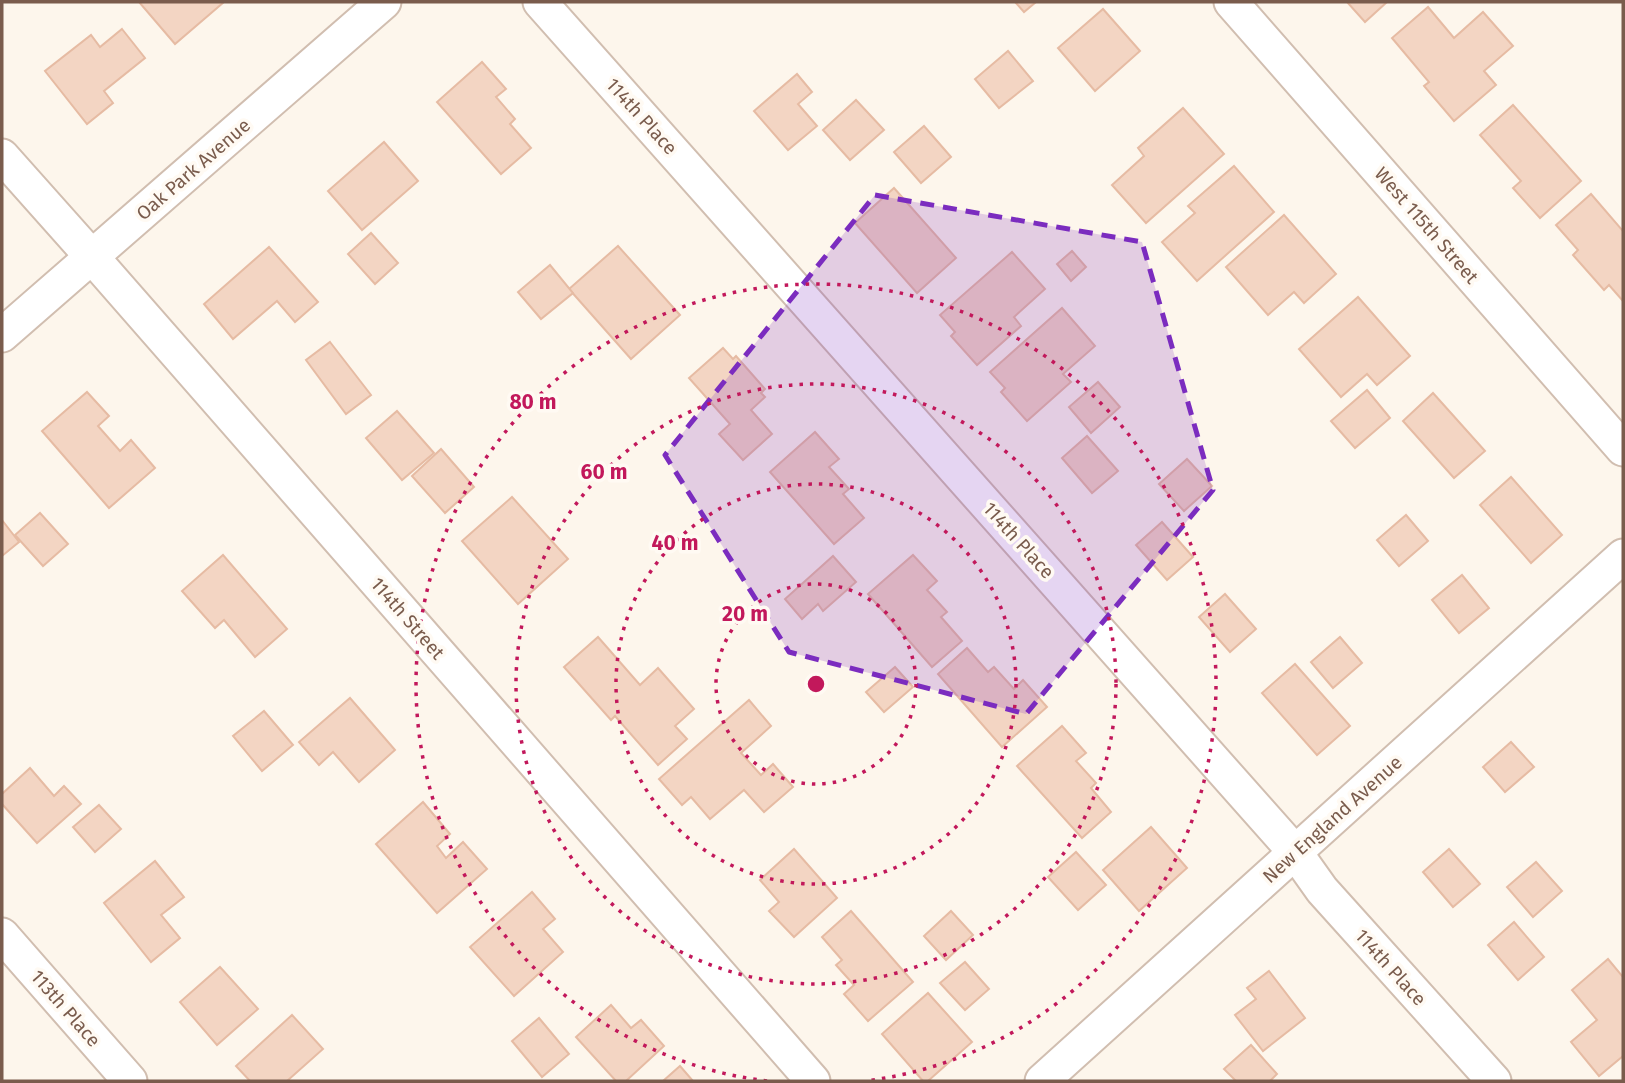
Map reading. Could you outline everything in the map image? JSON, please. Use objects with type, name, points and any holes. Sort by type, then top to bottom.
[{"type":"street","name":"Oak Park Avenue","points":[[2,335],[384,2]]},
{"type":"street","name":"114th Place","points":[[540,2],[1295,852],[1322,890],[1494,1081]]},
{"type":"street","name":"West 115th Street","points":[[1231,2],[1623,449]]},
{"type":"street","name":"114th Street","points":[[2,156],[813,1081]]},
{"type":"street","name":"New England Avenue","points":[[1042,1081],[1623,556]]},
{"type":"street","name":"113th Place","points":[[2,936],[130,1081]]},
{"type":"highlighted area","points":[[875,195],[1142,242],[1213,490],[1026,714],[789,652],[665,455]]},
{"type":"building","points":[[139,2],[224,2],[175,44]]},
{"type":"building","points":[[1015,2],[1036,2],[1024,12]]},
{"type":"building","points":[[1347,2],[1387,2],[1365,22]]},
{"type":"building","points":[[1428,7],[1454,38],[1483,12],[1513,46],[1484,71],[1496,85],[1454,121],[1424,86],[1429,82],[1392,38]]},
{"type":"building","points":[[1103,9],[1140,51],[1095,91],[1058,48]]},
{"type":"building","points":[[122,29],[145,58],[104,91],[113,103],[87,124],[45,71],[91,35],[100,47]]},
{"type":"building","points":[[1008,51],[1033,81],[999,108],[975,79]]},
{"type":"building","points":[[482,62],[506,89],[496,97],[515,119],[510,124],[531,148],[501,174],[437,102]]},
{"type":"building","points":[[797,74],[812,92],[798,104],[817,126],[788,150],[754,111]]},
{"type":"building","points":[[856,100],[884,130],[850,160],[823,130]]},
{"type":"building","points":[[1513,105],[1581,181],[1540,218],[1513,188],[1521,181],[1480,135]]},
{"type":"building","points":[[1183,108],[1224,154],[1146,223],[1112,185],[1144,156],[1138,148]]},
{"type":"building","points":[[924,126],[951,157],[921,183],[894,152]]},
{"type":"building","points":[[384,142],[418,181],[362,230],[328,191]]},
{"type":"building","points":[[1234,166],[1274,212],[1197,281],[1162,242],[1195,213],[1188,206]]},
{"type":"building","points":[[894,188],[956,258],[917,293],[855,223]]},
{"type":"building","points":[[1591,194],[1623,231],[1623,301],[1609,285],[1604,290],[1573,255],[1578,250],[1556,225]]},
{"type":"building","points":[[1284,215],[1336,274],[1304,303],[1294,292],[1268,315],[1226,267]]},
{"type":"building","points":[[371,233],[398,263],[375,284],[348,254]]},
{"type":"building","points":[[618,246],[680,315],[631,359],[569,289]]},
{"type":"building","points":[[269,247],[318,302],[295,322],[277,301],[233,339],[204,304]]},
{"type":"building","points":[[1072,251],[1086,267],[1071,281],[1057,264]]},
{"type":"building","points":[[1012,252],[1045,289],[1014,317],[1021,326],[977,365],[951,336],[955,332],[940,315]]},
{"type":"building","points":[[550,265],[573,293],[541,319],[518,292]]},
{"type":"building","points":[[1358,297],[1410,356],[1377,385],[1367,374],[1341,397],[1299,349]]},
{"type":"building","points":[[1062,308],[1095,346],[1063,374],[1071,382],[1027,421],[1001,392],[1005,388],[990,372]]},
{"type":"building","points":[[330,342],[371,395],[346,414],[306,360]]},
{"type":"building","points":[[723,348],[733,359],[736,356],[765,389],[761,393],[765,397],[751,410],[772,434],[743,460],[719,434],[730,424],[689,378]]},
{"type":"building","points":[[1098,382],[1120,407],[1091,433],[1069,407]]},
{"type":"building","points":[[1367,390],[1390,418],[1355,448],[1331,421]]},
{"type":"building","points":[[87,392],[109,416],[98,426],[120,451],[131,440],[155,468],[109,508],[42,431]]},
{"type":"building","points":[[1433,393],[1485,451],[1454,478],[1403,421]]},
{"type":"building","points":[[397,411],[434,453],[402,480],[366,438]]},
{"type":"building","points":[[815,432],[839,459],[829,467],[849,489],[843,494],[864,518],[834,544],[770,472]]},
{"type":"building","points":[[1087,436],[1118,471],[1092,493],[1062,458]]},
{"type":"building","points":[[441,449],[474,487],[445,513],[412,476]]},
{"type":"building","points":[[1187,459],[1212,486],[1184,511],[1159,484]]},
{"type":"building","points":[[1511,477],[1562,535],[1531,563],[1480,505]]},
{"type":"building","points":[[512,497],[568,559],[518,604],[462,541]]},
{"type":"building","points":[[40,513],[68,544],[43,566],[15,535]]},
{"type":"building","points":[[1406,515],[1428,541],[1399,566],[1377,540]]},
{"type":"building","points":[[2,520],[19,542],[2,556]]},
{"type":"building","points":[[1162,522],[1193,557],[1167,580],[1136,545]]},
{"type":"building","points":[[223,555],[287,629],[255,657],[224,620],[215,628],[182,591]]},
{"type":"building","points":[[913,555],[937,581],[927,590],[947,612],[941,617],[962,641],[932,667],[868,594]]},
{"type":"building","points":[[833,556],[856,582],[823,611],[818,604],[802,619],[785,599]]},
{"type":"building","points":[[1462,575],[1489,608],[1459,633],[1432,600]]},
{"type":"building","points":[[1225,594],[1256,629],[1230,652],[1199,617]]},
{"type":"building","points":[[598,637],[640,685],[658,668],[694,709],[675,726],[687,739],[658,765],[615,716],[611,720],[564,667]]},
{"type":"building","points":[[1340,637],[1362,663],[1333,688],[1311,662]]},
{"type":"building","points":[[967,648],[988,672],[994,667],[1014,689],[1023,680],[1047,707],[1002,747],[938,674]]},
{"type":"building","points":[[1295,664],[1350,726],[1317,755],[1262,693]]},
{"type":"building","points":[[895,667],[913,687],[884,712],[866,692]]},
{"type":"building","points":[[350,698],[395,750],[359,782],[333,752],[319,765],[299,742]]},
{"type":"building","points":[[749,700],[771,726],[741,753],[761,775],[773,764],[793,787],[764,812],[744,790],[710,819],[691,797],[682,805],[659,779]]},
{"type":"building","points":[[264,711],[293,745],[262,771],[233,736]]},
{"type":"building","points":[[1062,726],[1086,753],[1076,761],[1096,783],[1091,788],[1111,812],[1082,838],[1017,766]]},
{"type":"building","points":[[1511,742],[1534,767],[1505,792],[1483,767]]},
{"type":"building","points":[[30,768],[54,796],[64,786],[81,804],[37,843],[2,804],[2,794]]},
{"type":"building","points":[[423,802],[450,834],[437,846],[446,858],[463,842],[487,869],[437,913],[376,844]]},
{"type":"building","points":[[99,805],[121,829],[95,852],[73,827]]},
{"type":"building","points":[[1151,827],[1187,868],[1139,911],[1103,870]]},
{"type":"building","points":[[794,849],[837,898],[794,937],[769,911],[779,902],[760,880]]},
{"type":"building","points":[[1449,849],[1480,884],[1453,907],[1423,872]]},
{"type":"building","points":[[1076,852],[1106,885],[1078,910],[1048,877]]},
{"type":"building","points":[[155,861],[184,897],[161,915],[180,938],[151,962],[104,903]]},
{"type":"building","points":[[1536,862],[1562,891],[1533,917],[1507,887]]},
{"type":"building","points":[[532,892],[555,919],[543,929],[563,952],[514,996],[470,947]]},
{"type":"building","points":[[851,911],[913,982],[868,1021],[844,994],[854,985],[836,965],[842,960],[822,937]]},
{"type":"building","points":[[951,911],[973,935],[946,960],[924,936]]},
{"type":"building","points":[[1514,922],[1544,957],[1518,980],[1488,945]]},
{"type":"building","points":[[1608,959],[1623,977],[1623,1056],[1599,1076],[1571,1042],[1597,1020],[1572,990]]},
{"type":"building","points":[[965,962],[989,989],[965,1010],[940,983]]},
{"type":"building","points":[[220,967],[258,1009],[217,1045],[180,1002]]},
{"type":"building","points":[[1269,971],[1305,1018],[1263,1051],[1235,1015],[1256,999],[1247,988]]},
{"type":"building","points":[[928,993],[972,1042],[928,1081],[923,1081],[882,1034]]},
{"type":"building","points":[[611,1005],[631,1028],[641,1020],[664,1046],[626,1081],[616,1081],[576,1037]]},
{"type":"building","points":[[292,1015],[323,1049],[287,1081],[250,1081],[236,1066]]},
{"type":"building","points":[[539,1018],[569,1054],[542,1077],[512,1041]]},
{"type":"building","points":[[1251,1045],[1277,1074],[1270,1081],[1236,1081],[1224,1069]]},
{"type":"building","points":[[680,1066],[693,1081],[663,1081]]}]
